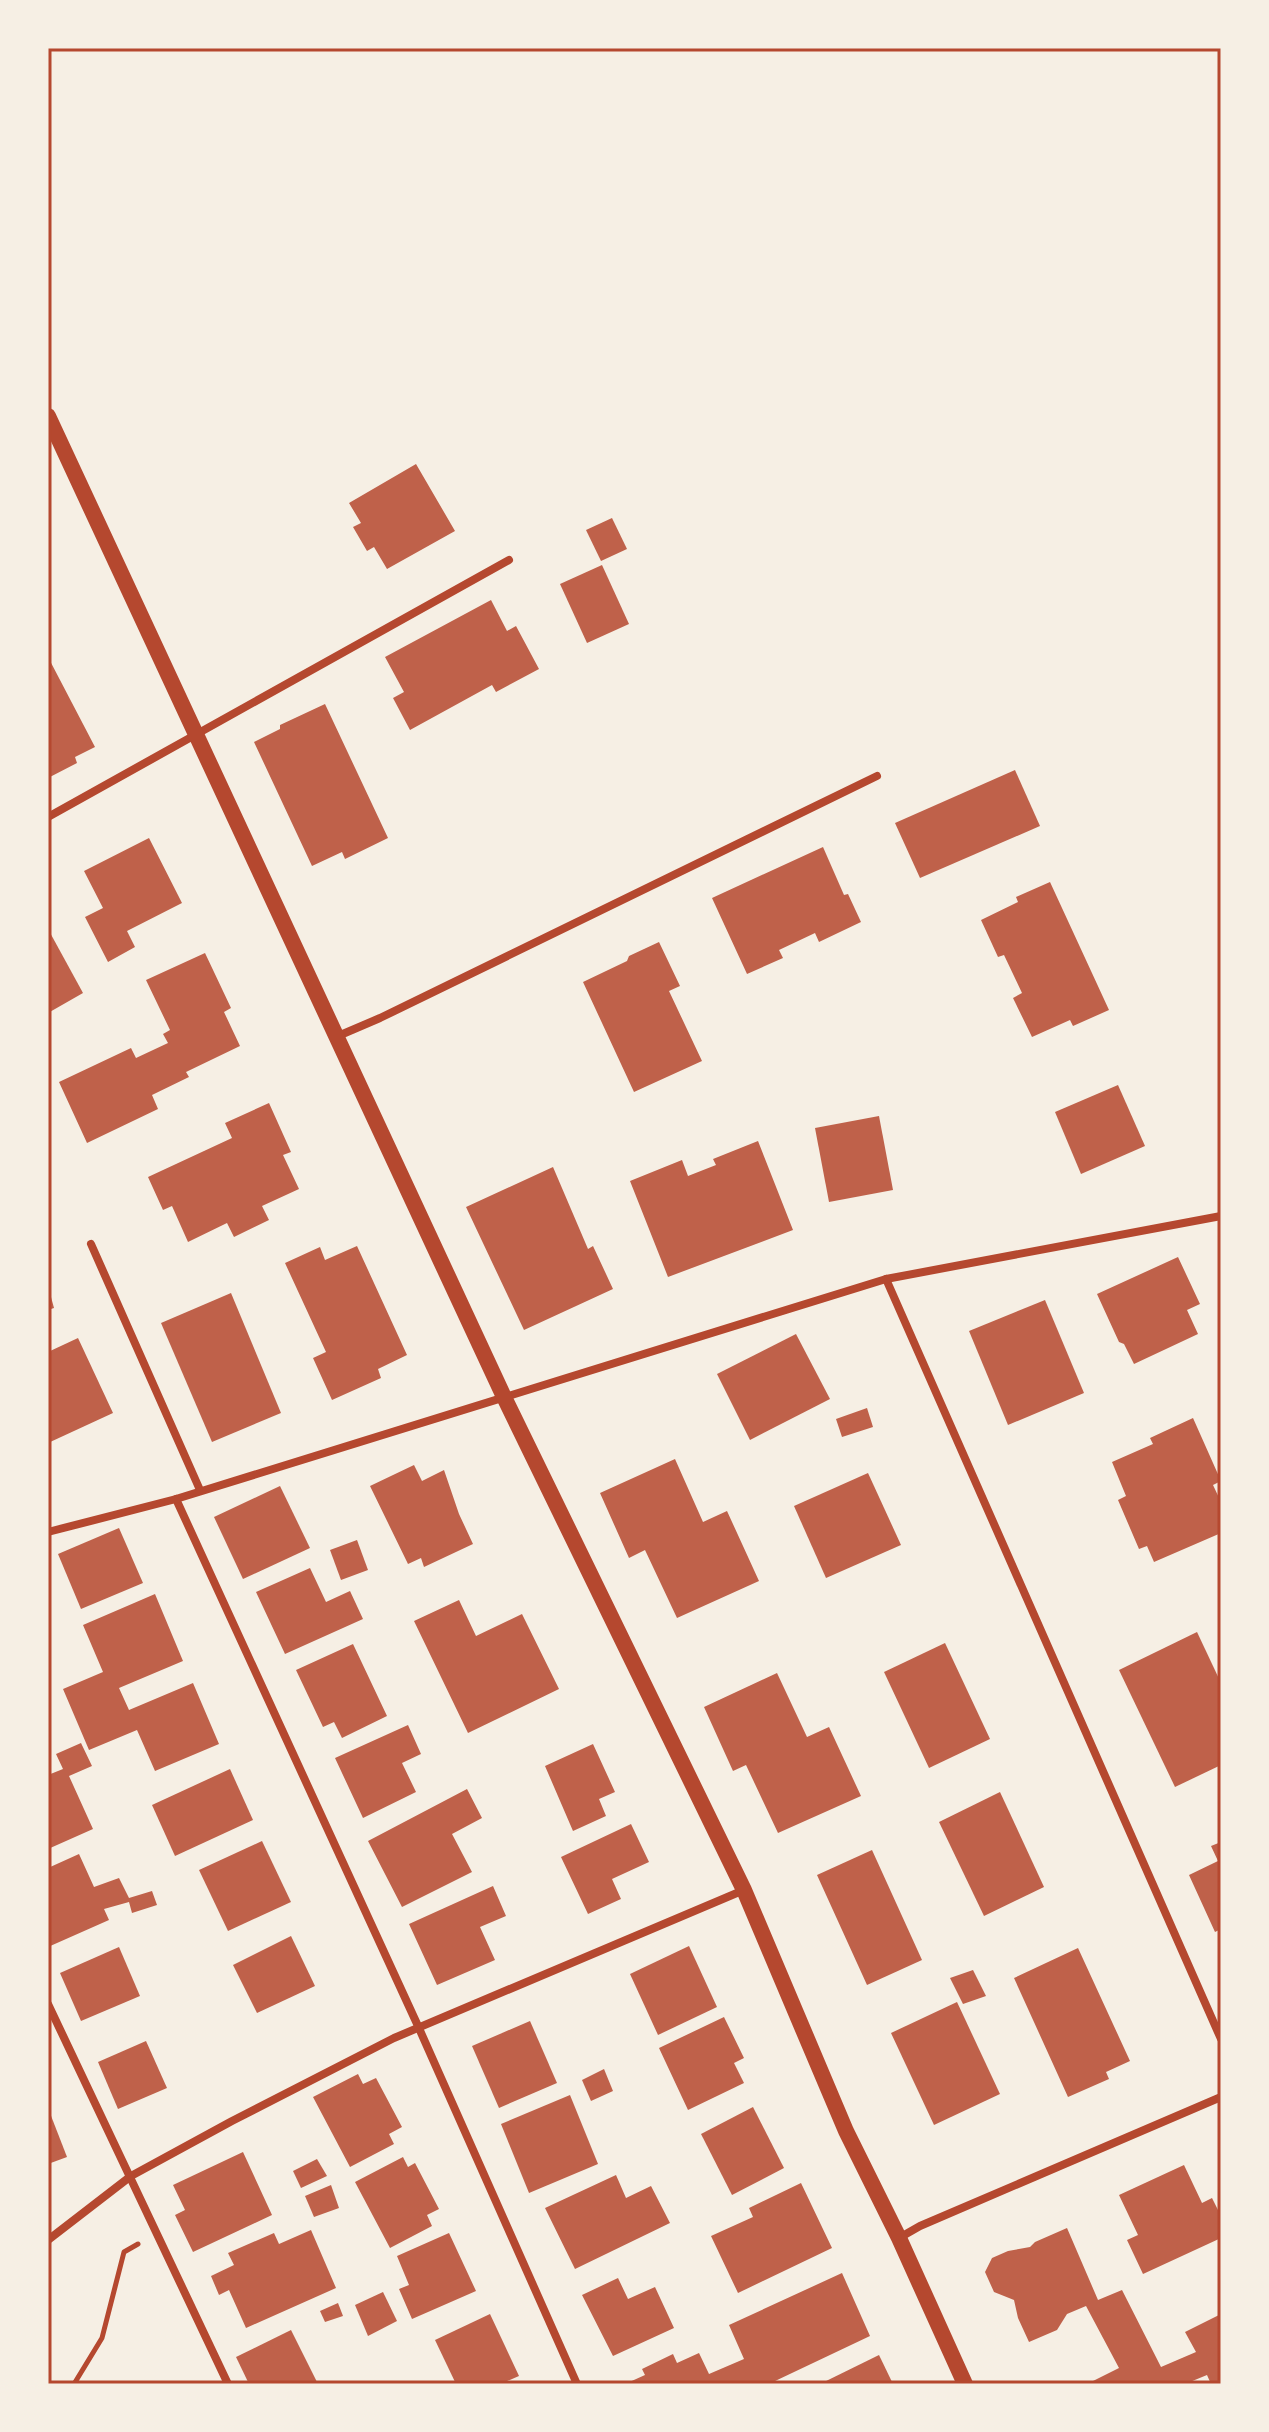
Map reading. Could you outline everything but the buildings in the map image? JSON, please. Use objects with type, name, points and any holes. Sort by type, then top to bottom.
[{"type":"main road","points":[[48,416],[504,1397],[744,1890],[846,2131],[899,2238],[965,2384]]},
{"type":"street","points":[[48,817],[509,560]]},
{"type":"street","points":[[338,1036],[877,776]]},
{"type":"street","points":[[48,1532],[176,1499],[886,1279],[1221,1216]]},
{"type":"street","points":[[91,1244],[200,1490]]},
{"type":"street","points":[[886,1279],[1221,2039]]},
{"type":"street","points":[[176,1499],[418,2026],[577,2384]]},
{"type":"street","points":[[48,2240],[131,2176],[418,2026],[744,1890]]},
{"type":"street","points":[[48,2004],[228,2384]]},
{"type":"street","points":[[899,2238],[920,2226],[1221,2097]]},
{"type":"path","points":[[74,2384],[102,2338],[124,2252],[157,2233]]}]
